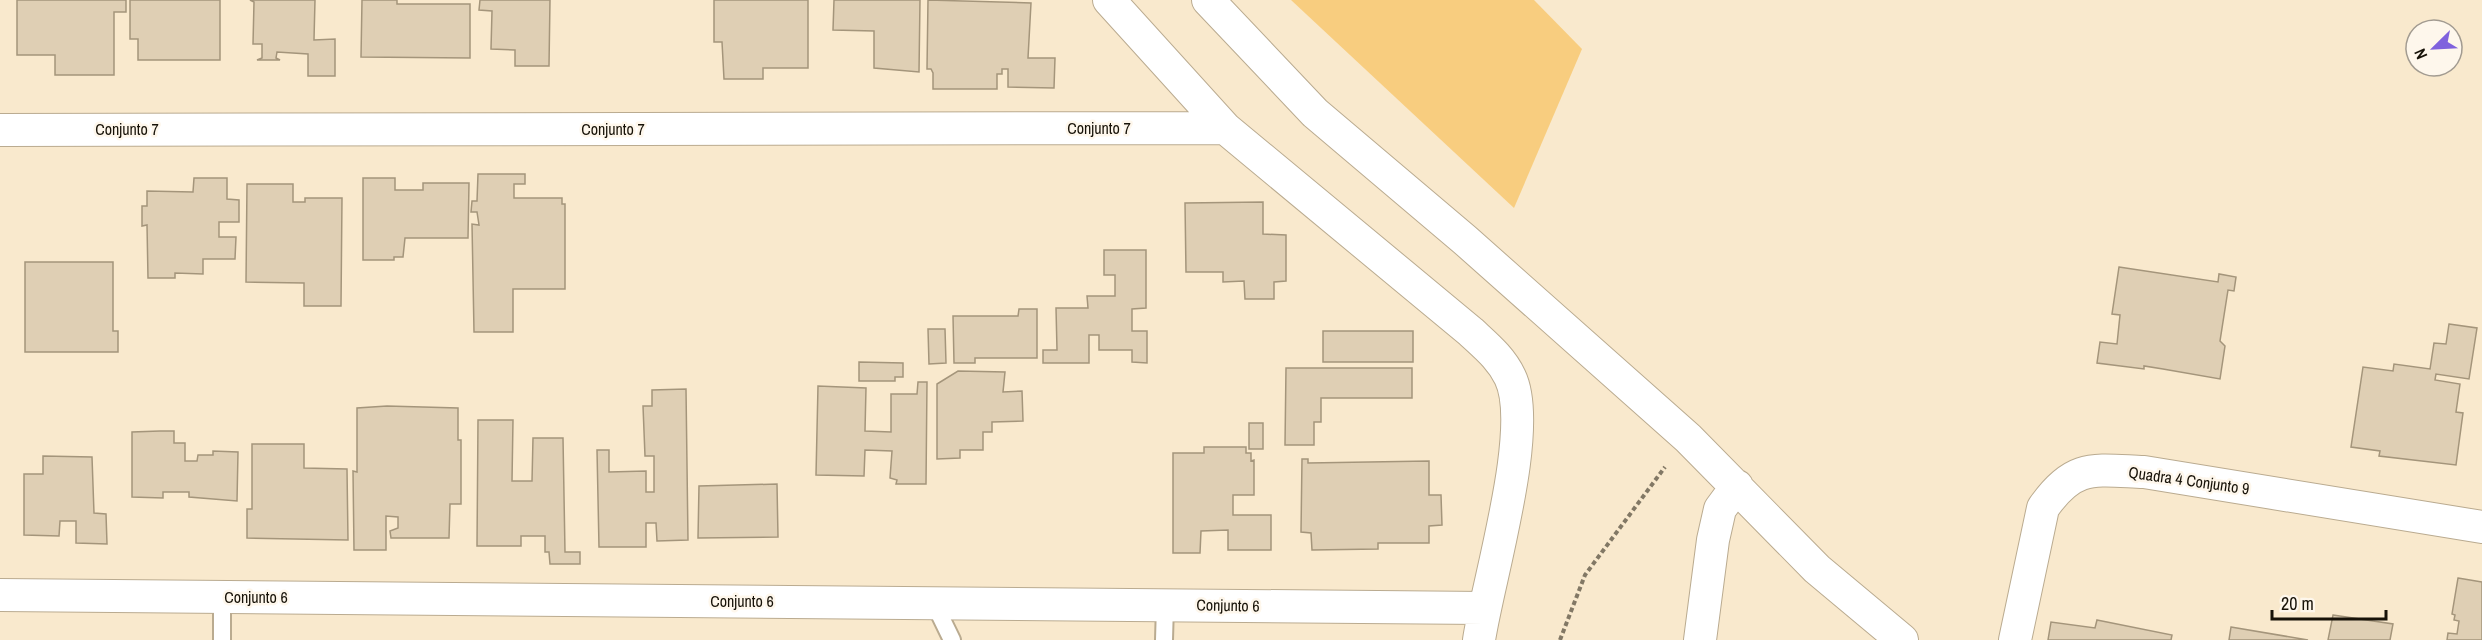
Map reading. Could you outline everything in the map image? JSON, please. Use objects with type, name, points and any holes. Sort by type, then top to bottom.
[{"type":"street","points":[[1109,0],[1225,128],[1471,332],[1497,355],[1511,378],[1518,403],[1514,466],[1479,640]]},
{"type":"street","points":[[1208,0],[1315,113],[1465,240],[1688,438],[1817,569],[1902,640]]},
{"type":"street","name":"Conjunto 7","points":[[0,130],[1225,128]]},
{"type":"street","name":"Quadra 4 Conjunto 9","points":[[2015,640],[2043,508],[2056,490],[2072,476],[2096,470],[2144,472],[2482,527]]},
{"type":"street","points":[[1700,640],[1713,540],[1720,509],[1737,486]]},
{"type":"street","name":"Conjunto 6","points":[[0,595],[1484,608]]},
{"type":"lane","points":[[222,597],[222,640]]},
{"type":"lane","points":[[934,603],[952,640]]},
{"type":"lane","points":[[1164,640],[1165,605]]},
{"type":"path","points":[[1560,640],[1585,575],[1688,438]]},
{"type":"shaded area","points":[[1291,0],[1534,0],[1582,49],[1514,208]]},
{"type":"building","points":[[17,0],[126,0],[126,12],[114,12],[114,75],[55,75],[55,55],[17,55]]},
{"type":"building","points":[[130,0],[220,0],[220,60],[138,60],[138,39],[130,39]]},
{"type":"building","points":[[250,0],[315,0],[314,40],[335,39],[335,76],[308,76],[308,54],[277,52],[276,58],[280,60],[257,60],[262,58],[262,44],[253,44],[254,2]]},
{"type":"building","points":[[362,0],[397,0],[397,4],[470,4],[470,58],[361,57]]},
{"type":"building","points":[[480,0],[550,0],[549,66],[515,66],[515,50],[491,49],[492,11],[479,10]]},
{"type":"building","points":[[714,0],[808,0],[808,68],[763,68],[763,79],[724,79],[722,42],[714,42]]},
{"type":"building","points":[[834,0],[920,0],[919,72],[874,68],[874,31],[833,30]]},
{"type":"building","points":[[928,0],[1031,3],[1028,58],[1055,58],[1054,88],[1008,87],[1008,69],[1002,69],[1002,74],[997,74],[997,89],[933,89],[933,73],[931,69],[927,69]]},
{"type":"building","points":[[478,174],[525,174],[525,184],[514,184],[514,198],[562,198],[562,204],[565,204],[565,289],[513,289],[513,332],[474,332],[472,224],[479,225],[477,212],[471,212],[472,201],[477,201]]},
{"type":"building","points":[[194,178],[227,178],[227,199],[239,200],[239,222],[219,222],[219,237],[236,237],[235,259],[203,259],[203,274],[175,273],[175,278],[148,278],[147,225],[142,226],[142,206],[147,206],[147,191],[193,192]]},
{"type":"building","points":[[363,178],[395,178],[395,190],[423,190],[423,183],[469,183],[468,238],[405,238],[403,257],[394,257],[394,260],[363,260]]},
{"type":"building","points":[[247,184],[293,184],[293,202],[305,202],[305,198],[342,198],[341,306],[304,306],[304,283],[246,282]]},
{"type":"building","points":[[1263,202],[1263,234],[1286,235],[1286,281],[1274,282],[1274,299],[1245,299],[1244,281],[1223,282],[1223,272],[1186,272],[1185,203]]},
{"type":"building","points":[[1104,250],[1146,250],[1146,308],[1132,309],[1132,331],[1147,331],[1147,363],[1132,362],[1132,350],[1099,350],[1099,335],[1089,335],[1089,363],[1043,363],[1043,350],[1057,350],[1056,308],[1088,308],[1087,296],[1115,296],[1115,275],[1104,275]]},
{"type":"building","points":[[25,262],[113,262],[113,331],[118,331],[118,352],[25,352]]},
{"type":"building","points":[[2119,267],[2218,282],[2219,274],[2236,277],[2234,291],[2228,290],[2220,341],[2225,346],[2220,379],[2144,366],[2144,369],[2097,363],[2100,342],[2117,344],[2120,315],[2112,314]]},
{"type":"building","points":[[1019,309],[1037,309],[1037,358],[975,358],[975,363],[954,363],[953,316],[1018,316]]},
{"type":"building","points":[[2449,324],[2477,328],[2469,379],[2436,374],[2435,380],[2460,384],[2456,412],[2463,413],[2456,465],[2379,456],[2380,451],[2351,447],[2363,367],[2393,371],[2394,364],[2430,369],[2434,343],[2446,344]]},
{"type":"building","points":[[928,329],[945,329],[946,363],[929,364]]},
{"type":"building","points":[[1323,331],[1413,331],[1413,362],[1323,362]]},
{"type":"building","points":[[859,362],[903,363],[903,377],[895,377],[895,381],[859,381]]},
{"type":"building","points":[[1286,368],[1412,368],[1412,398],[1321,398],[1321,422],[1314,422],[1314,445],[1285,445]]},
{"type":"building","points":[[958,371],[1005,372],[1003,392],[1022,391],[1023,421],[992,422],[992,432],[983,432],[983,450],[960,450],[960,458],[937,459],[937,384]]},
{"type":"building","points":[[918,382],[927,382],[926,484],[896,484],[897,480],[890,478],[892,451],[865,450],[864,476],[816,475],[818,386],[866,388],[865,431],[891,432],[891,394],[917,394]]},
{"type":"building","points":[[686,389],[688,540],[657,541],[656,523],[646,523],[646,547],[599,547],[597,450],[609,450],[609,472],[646,471],[646,492],[654,492],[654,456],[645,456],[643,406],[652,406],[652,390]]},
{"type":"building","points":[[387,406],[458,408],[458,440],[461,440],[461,504],[450,504],[449,538],[391,538],[390,531],[398,528],[398,517],[386,516],[386,550],[354,550],[353,471],[357,472],[357,408]]},
{"type":"building","points":[[478,420],[513,420],[512,481],[532,481],[533,438],[563,438],[565,552],[580,552],[580,564],[550,564],[549,552],[545,552],[545,536],[521,536],[521,546],[477,546]]},
{"type":"building","points":[[1249,423],[1263,423],[1263,449],[1249,449]]},
{"type":"building","points":[[174,431],[174,443],[185,443],[185,461],[197,461],[198,455],[213,455],[213,451],[238,452],[237,501],[189,497],[189,492],[163,492],[163,498],[132,497],[132,432]]},
{"type":"building","points":[[252,444],[304,444],[304,468],[347,469],[348,540],[247,538],[247,509],[252,509]]},
{"type":"building","points":[[1204,447],[1246,447],[1246,453],[1251,453],[1251,461],[1254,460],[1254,495],[1233,495],[1233,515],[1271,515],[1271,550],[1228,550],[1228,530],[1201,531],[1200,553],[1173,553],[1173,453],[1204,453]]},
{"type":"building","points":[[43,456],[92,457],[94,513],[106,514],[107,544],[76,543],[76,521],[60,521],[59,536],[24,535],[24,474],[43,474]]},
{"type":"building","points":[[1302,459],[1308,459],[1308,463],[1429,461],[1429,495],[1441,495],[1442,525],[1429,526],[1429,543],[1378,543],[1378,549],[1312,550],[1311,533],[1301,532]]},
{"type":"building","points":[[777,484],[778,537],[698,538],[699,486]]},
{"type":"building","points":[[2458,578],[2482,582],[2482,640],[2447,640],[2448,633],[2457,634],[2459,621],[2454,620],[2455,615],[2452,614]]},
{"type":"building","points":[[2333,615],[2393,624],[2390,640],[2328,640]]},
{"type":"building","points":[[2097,620],[2172,635],[2171,640],[2048,640],[2051,622],[2095,628]]},
{"type":"building","points":[[2231,627],[2308,640],[2229,640]]}]
